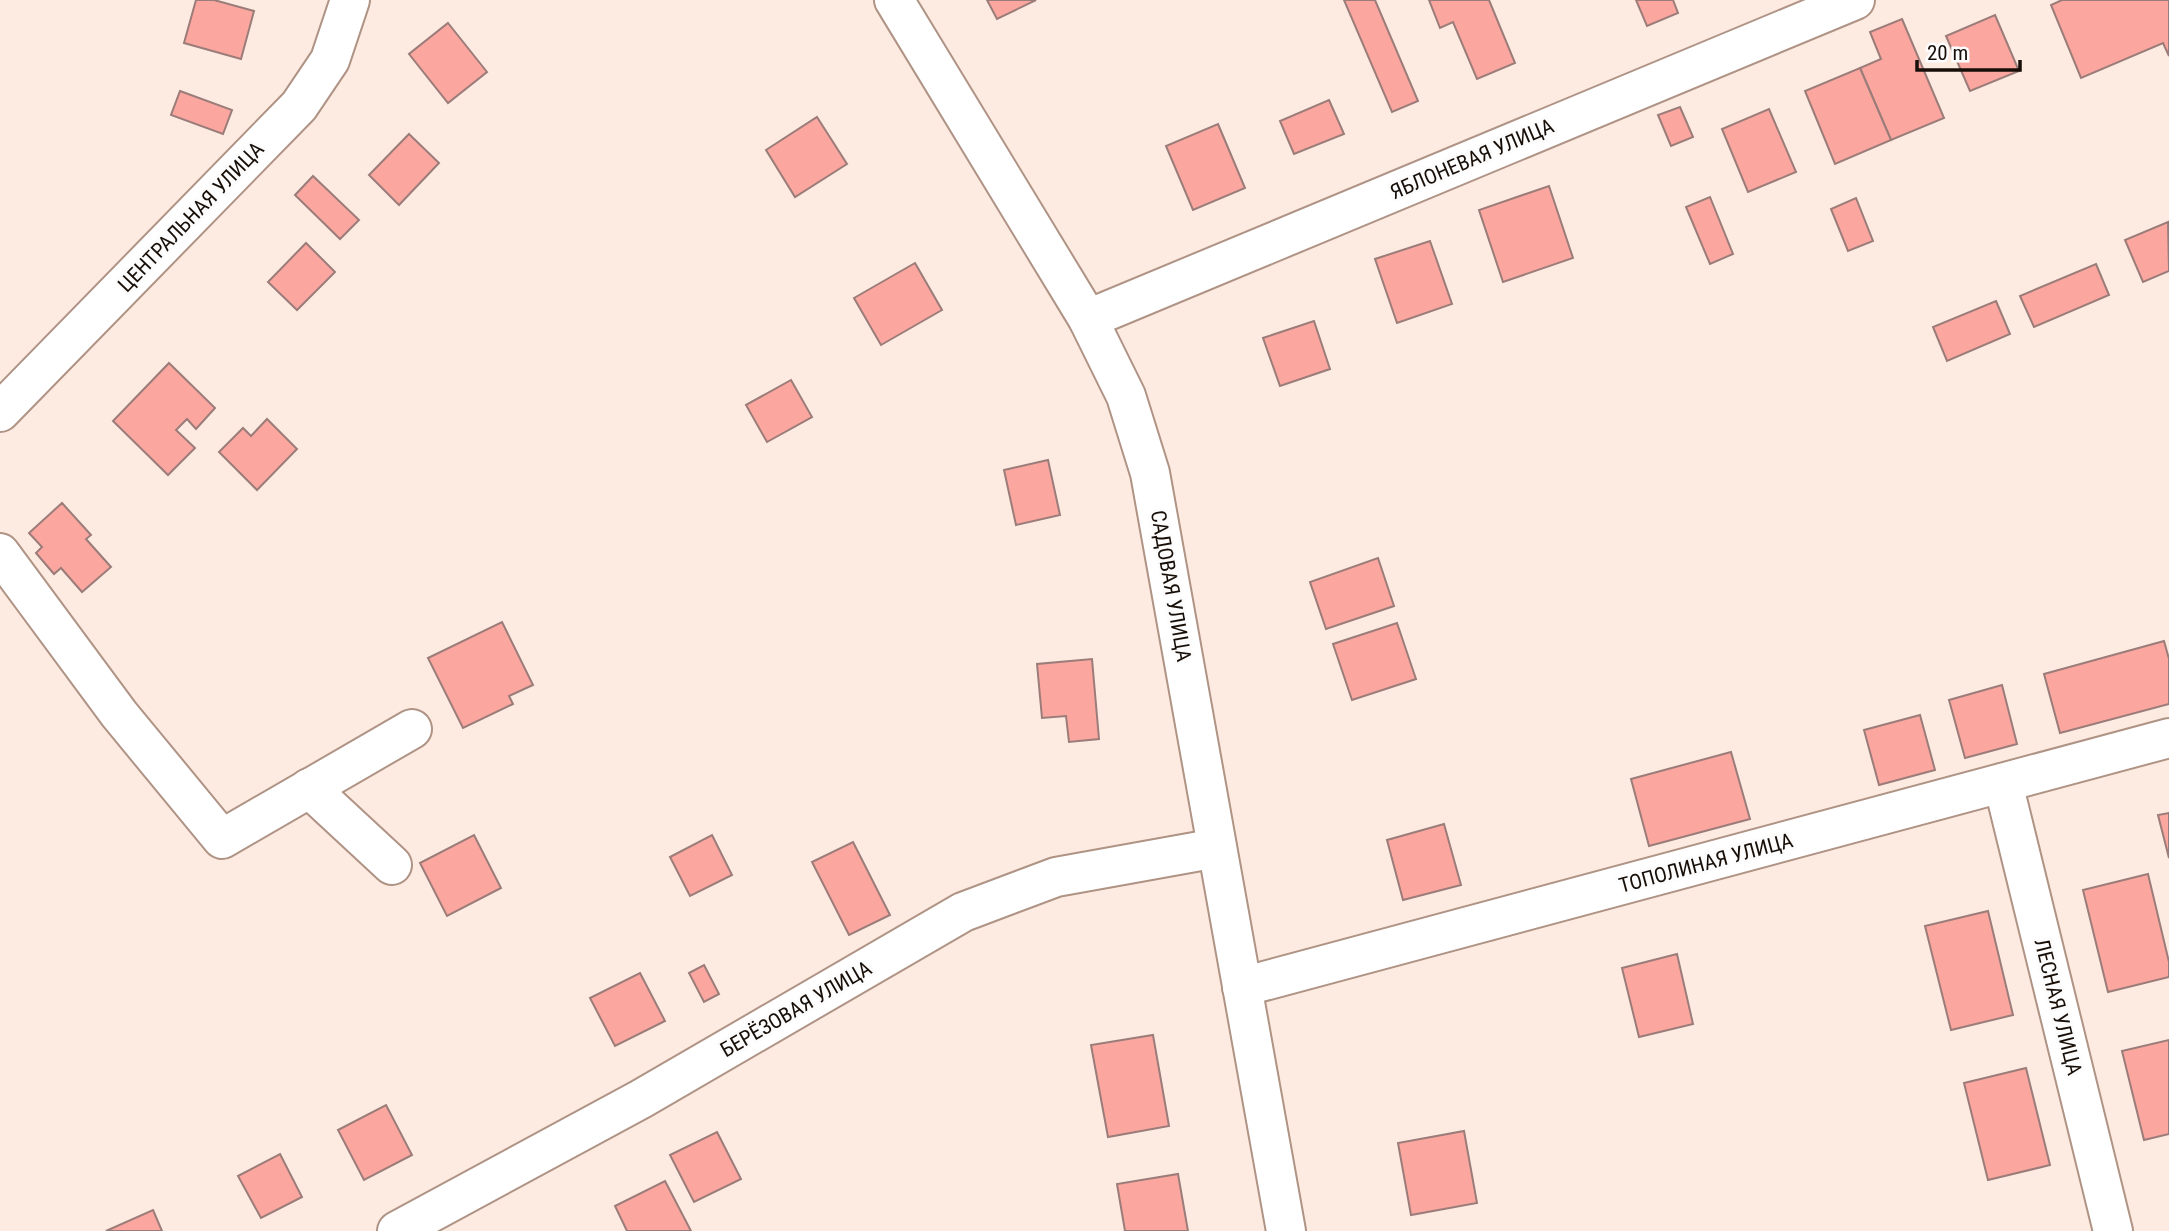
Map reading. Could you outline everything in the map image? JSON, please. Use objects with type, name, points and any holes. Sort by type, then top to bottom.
[{"type":"street","name":"ЦЕНТРАЛЬНАЯ УЛИЦА","points":[[0,412],[299,107],[330,60],[350,0]]},
{"type":"street","name":"САДОВАЯ УЛИЦА","points":[[894,0],[1088,319],[1126,396],[1150,473],[1286,1231]]},
{"type":"street","name":"ЯБЛОНЕВАЯ УЛИЦА","points":[[1088,319],[1855,0]]},
{"type":"street","points":[[0,553],[133,732],[222,839],[411,729]]},
{"type":"street","name":"ТОПОЛИНАЯ УЛИЦА","points":[[1242,987],[2169,738]]},
{"type":"street","name":"ЛЕСНАЯ УЛИЦА","points":[[2003,783],[2113,1231]]},
{"type":"street","points":[[309,788],[392,865]]},
{"type":"street","name":"БЕРЁЗОВАЯ УЛИЦА","points":[[397,1231],[640,1099],[963,912],[1056,877],[1217,848]]},
{"type":"building","points":[[196,0],[214,0],[254,11],[241,59],[184,43]]},
{"type":"building","points":[[987,0],[1036,0],[997,19]]},
{"type":"building","points":[[1344,0],[1375,0],[1418,101],[1392,112]]},
{"type":"building","points":[[1429,0],[1489,0],[1515,63],[1477,79],[1453,22],[1440,28]]},
{"type":"building","points":[[1636,0],[1673,0],[1678,13],[1647,26]]},
{"type":"building","points":[[2062,0],[2169,0],[2169,56],[2163,43],[2081,78],[2051,5]]},
{"type":"building","points":[[1995,15],[2019,71],[1970,91],[1946,36]]},
{"type":"building","points":[[1902,19],[1944,118],[1891,140],[1860,68],[1881,59],[1870,32]]},
{"type":"building","points":[[448,23],[487,72],[448,103],[409,54]]},
{"type":"building","points":[[1860,68],[1891,140],[1835,164],[1805,91]]},
{"type":"building","points":[[180,91],[232,110],[223,134],[171,115]]},
{"type":"building","points":[[1329,100],[1344,134],[1294,154],[1280,121]]},
{"type":"building","points":[[1680,107],[1693,137],[1671,146],[1658,115]]},
{"type":"building","points":[[1769,109],[1796,172],[1748,192],[1722,129]]},
{"type":"building","points":[[817,117],[847,164],[795,197],[766,150]]},
{"type":"building","points":[[1218,124],[1245,188],[1193,210],[1166,146]]},
{"type":"building","points":[[409,134],[439,163],[399,205],[369,175]]},
{"type":"building","points":[[313,176],[359,220],[340,239],[295,195]]},
{"type":"building","points":[[1549,186],[1573,258],[1503,282],[1479,210]]},
{"type":"building","points":[[1710,197],[1733,254],[1710,264],[1686,207]]},
{"type":"building","points":[[1856,198],[1873,241],[1848,251],[1831,209]]},
{"type":"building","points":[[2168,222],[2169,271],[2143,282],[2125,240]]},
{"type":"building","points":[[1430,241],[1452,304],[1397,323],[1375,259]]},
{"type":"building","points":[[306,243],[335,272],[297,310],[268,282]]},
{"type":"building","points":[[915,263],[942,310],[881,345],[854,298]]},
{"type":"building","points":[[2096,264],[2109,295],[2034,327],[2020,296]]},
{"type":"building","points":[[1996,301],[2010,334],[1947,361],[1933,327]]},
{"type":"building","points":[[1314,321],[1330,369],[1280,386],[1263,338]]},
{"type":"building","points":[[169,363],[215,408],[196,429],[187,419],[176,430],[195,448],[168,475],[113,421]]},
{"type":"building","points":[[791,380],[812,417],[767,442],[746,405]]},
{"type":"building","points":[[267,419],[297,449],[257,490],[219,452],[243,428],[251,436]]},
{"type":"building","points":[[1048,460],[1060,515],[1016,525],[1004,470]]},
{"type":"building","points":[[62,503],[91,535],[86,539],[111,567],[82,592],[61,568],[54,574],[36,553],[42,547],[29,533]]},
{"type":"building","points":[[1378,558],[1394,606],[1326,629],[1310,582]]},
{"type":"building","points":[[502,622],[533,685],[509,696],[513,704],[463,728],[428,658]]},
{"type":"building","points":[[1397,623],[1416,679],[1352,700],[1333,644]]},
{"type":"building","points":[[2164,641],[2169,659],[2169,704],[2060,733],[2044,674]]},
{"type":"building","points":[[1092,659],[1099,739],[1069,742],[1066,716],[1042,718],[1037,664]]},
{"type":"building","points":[[2002,685],[2017,744],[1965,758],[1949,700]]},
{"type":"building","points":[[1920,715],[1935,770],[1879,785],[1864,730]]},
{"type":"building","points":[[1731,752],[1750,819],[1649,846],[1631,779]]},
{"type":"building","points":[[2169,813],[2169,858],[2158,815]]},
{"type":"building","points":[[1444,824],[1461,885],[1403,900],[1387,840]]},
{"type":"building","points":[[474,835],[501,888],[447,916],[420,863]]},
{"type":"building","points":[[712,835],[732,875],[690,896],[670,857]]},
{"type":"building","points":[[853,842],[890,915],[849,935],[812,862]]},
{"type":"building","points":[[2148,874],[2169,962],[2169,977],[2108,992],[2083,890]]},
{"type":"building","points":[[1988,911],[2013,1015],[1951,1030],[1925,926]]},
{"type":"building","points":[[1677,954],[1693,1024],[1639,1037],[1622,968]]},
{"type":"building","points":[[704,965],[719,994],[704,1002],[689,973]]},
{"type":"building","points":[[640,973],[665,1021],[615,1046],[590,998]]},
{"type":"building","points":[[1153,1035],[1169,1126],[1108,1137],[1091,1045]]},
{"type":"building","points":[[2169,1040],[2169,1134],[2144,1140],[2122,1051]]},
{"type":"building","points":[[2026,1068],[2050,1165],[1988,1180],[1964,1083]]},
{"type":"building","points":[[386,1105],[412,1155],[364,1180],[338,1130]]},
{"type":"building","points":[[1464,1131],[1477,1203],[1411,1215],[1398,1143]]},
{"type":"building","points":[[717,1132],[741,1179],[694,1202],[670,1155]]},
{"type":"building","points":[[280,1154],[302,1197],[261,1218],[238,1176]]},
{"type":"building","points":[[1178,1174],[1188,1231],[1125,1231],[1117,1184]]},
{"type":"building","points":[[665,1181],[691,1231],[627,1231],[615,1206]]},
{"type":"building","points":[[153,1210],[162,1231],[106,1231]]}]
